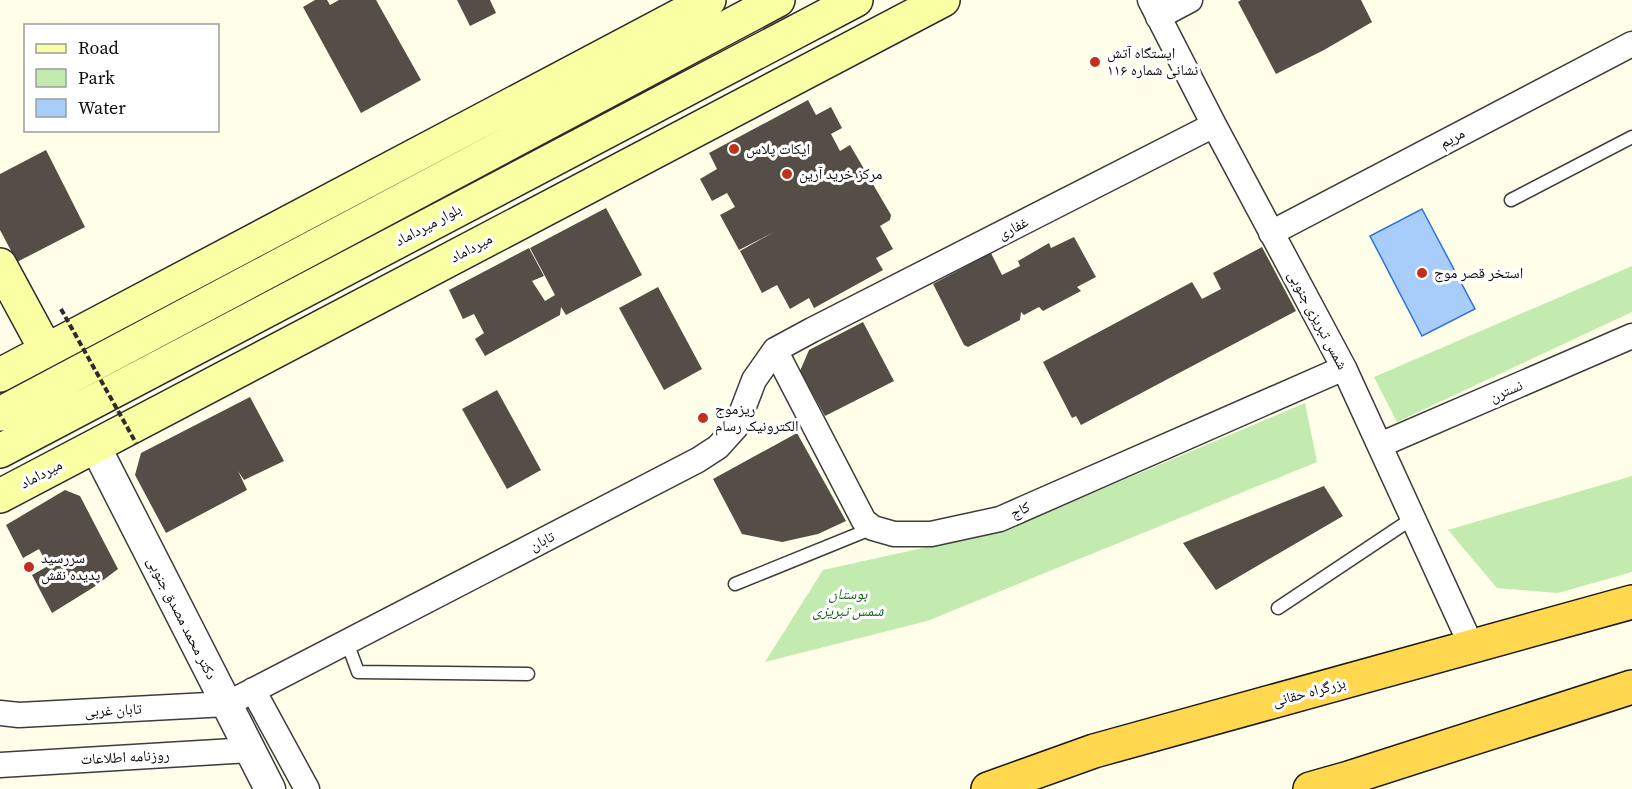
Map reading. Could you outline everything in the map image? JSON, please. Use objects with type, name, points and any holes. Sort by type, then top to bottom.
[{"type":"highway","name":"بزرگراه حقانی","points":[[988,789],[1094,751],[1632,602]]},
{"type":"highway","points":[[1310,789],[1343,785],[1632,687]]},
{"type":"main road","points":[[0,375],[709,0]]},
{"type":"main road","points":[[0,414],[778,0]]},
{"type":"main road","name":"بلوار میرداماد","points":[[0,451],[856,0]]},
{"type":"main road","name":"میرداماد","points":[[0,496],[943,0]]},
{"type":"main road","points":[[0,265],[46,350]]},
{"type":"main road","points":[[207,387],[338,273]]},
{"type":"street","points":[[1154,8],[1190,0]]},
{"type":"street","name":"شمس تبریزی جنوبی","points":[[1154,8],[1344,368],[1472,647]]},
{"type":"street","name":"مریم","points":[[1271,233],[1632,44]]},
{"type":"street","name":"غفارى","points":[[812,330],[1214,125]]},
{"type":"street","name":"تابان","points":[[227,704],[698,460],[718,447],[736,427],[754,380],[775,350],[812,330]]},
{"type":"street","name":"نسترن","points":[[1380,445],[1632,336]]},
{"type":"street","points":[[775,350],[864,521],[873,528]]},
{"type":"street","name":"کاج","points":[[873,528],[894,534],[931,534],[1000,519],[1344,368]]},
{"type":"street","name":"دکتر محمد مصدق جنوبی","points":[[95,446],[270,789]]},
{"type":"street","points":[[253,690],[307,789]]},
{"type":"street","name":"تابان غربی","points":[[0,713],[19,715],[227,704]]},
{"type":"street","name":"روزنامه اطلاعات","points":[[0,765],[250,750]]},
{"type":"lane","points":[[1511,200],[1632,137]]},
{"type":"lane","points":[[1278,608],[1413,518]]},
{"type":"lane","points":[[735,584],[873,528]]},
{"type":"lane","points":[[347,642],[358,672],[528,674]]},
{"type":"path","points":[[61,309],[136,443]]},
{"type":"green space","points":[[1632,266],[1632,312],[1397,422],[1374,377]]},
{"type":"green space","name":"بوستان شمس تبریزی","points":[[1305,403],[1317,462],[927,621],[765,662],[823,570],[1008,529]]},
{"type":"green space","points":[[1632,476],[1632,572],[1558,593],[1497,588],[1448,530]]},
{"type":"water","name":"استخر قصر موج","points":[[1422,209],[1475,309],[1422,336],[1370,236]]},
{"type":"building","points":[[315,0],[327,0],[330,5],[339,0],[376,0],[421,80],[361,113],[303,7]]},
{"type":"building","points":[[457,0],[490,0],[496,13],[470,26]]},
{"type":"building","points":[[1241,0],[1361,0],[1372,22],[1276,74],[1238,2]]},
{"type":"building","points":[[808,100],[816,115],[831,107],[842,128],[831,134],[840,151],[850,145],[891,215],[890,220],[880,226],[893,249],[876,258],[883,270],[814,308],[809,298],[790,309],[777,285],[762,293],[740,251],[774,232],[739,250],[720,215],[735,207],[727,193],[712,201],[700,179],[717,169],[709,153]]},
{"type":"building","points":[[46,150],[85,227],[17,262],[0,230],[0,174]]},
{"type":"building","points":[[606,208],[642,275],[566,315],[561,307],[560,315],[485,356],[475,339],[484,333],[474,314],[463,319],[449,290],[529,248],[544,276],[532,281],[545,301],[555,295],[530,248]]},
{"type":"building","points":[[1074,237],[1096,277],[1077,287],[1081,291],[1043,311],[1039,307],[1024,315],[1021,312],[1020,320],[968,347],[964,345],[933,284],[991,253],[1002,275],[1020,266],[1018,261],[1049,243],[1051,248]]},
{"type":"building","points":[[1262,247],[1296,311],[1081,425],[1076,416],[1072,418],[1043,362],[1192,282],[1202,299],[1221,289],[1213,273]]},
{"type":"building","points":[[658,287],[702,369],[664,390],[619,308]]},
{"type":"building","points":[[863,322],[894,381],[825,416],[800,371],[809,350]]},
{"type":"building","points":[[497,390],[541,470],[507,489],[462,409]]},
{"type":"building","points":[[250,397],[284,461],[244,480],[238,471],[247,490],[166,533],[135,475],[141,453]]},
{"type":"building","points":[[797,433],[846,521],[818,534],[782,542],[742,534],[713,479]]},
{"type":"building","points":[[1324,486],[1343,516],[1216,590],[1183,543]]},
{"type":"building","points":[[65,490],[80,496],[118,569],[52,613],[32,575],[48,566],[39,549],[23,558],[6,525]]},
{"type":"place","name":"ایستگاه آتش نشانی شماره ۱۱۶","points":[[1095,62]]},
{"type":"place","name":"ایکات پلاس","points":[[734,149]]},
{"type":"place","name":"مرکز خرید آرین","points":[[787,174]]},
{"type":"place","name":"استخر قصر موج","points":[[1422,273]]},
{"type":"place","name":"ریزموج الکترونیک رسام","points":[[703,418]]},
{"type":"place","name":"سررسید پدیده نقش","points":[[29,567]]}]
